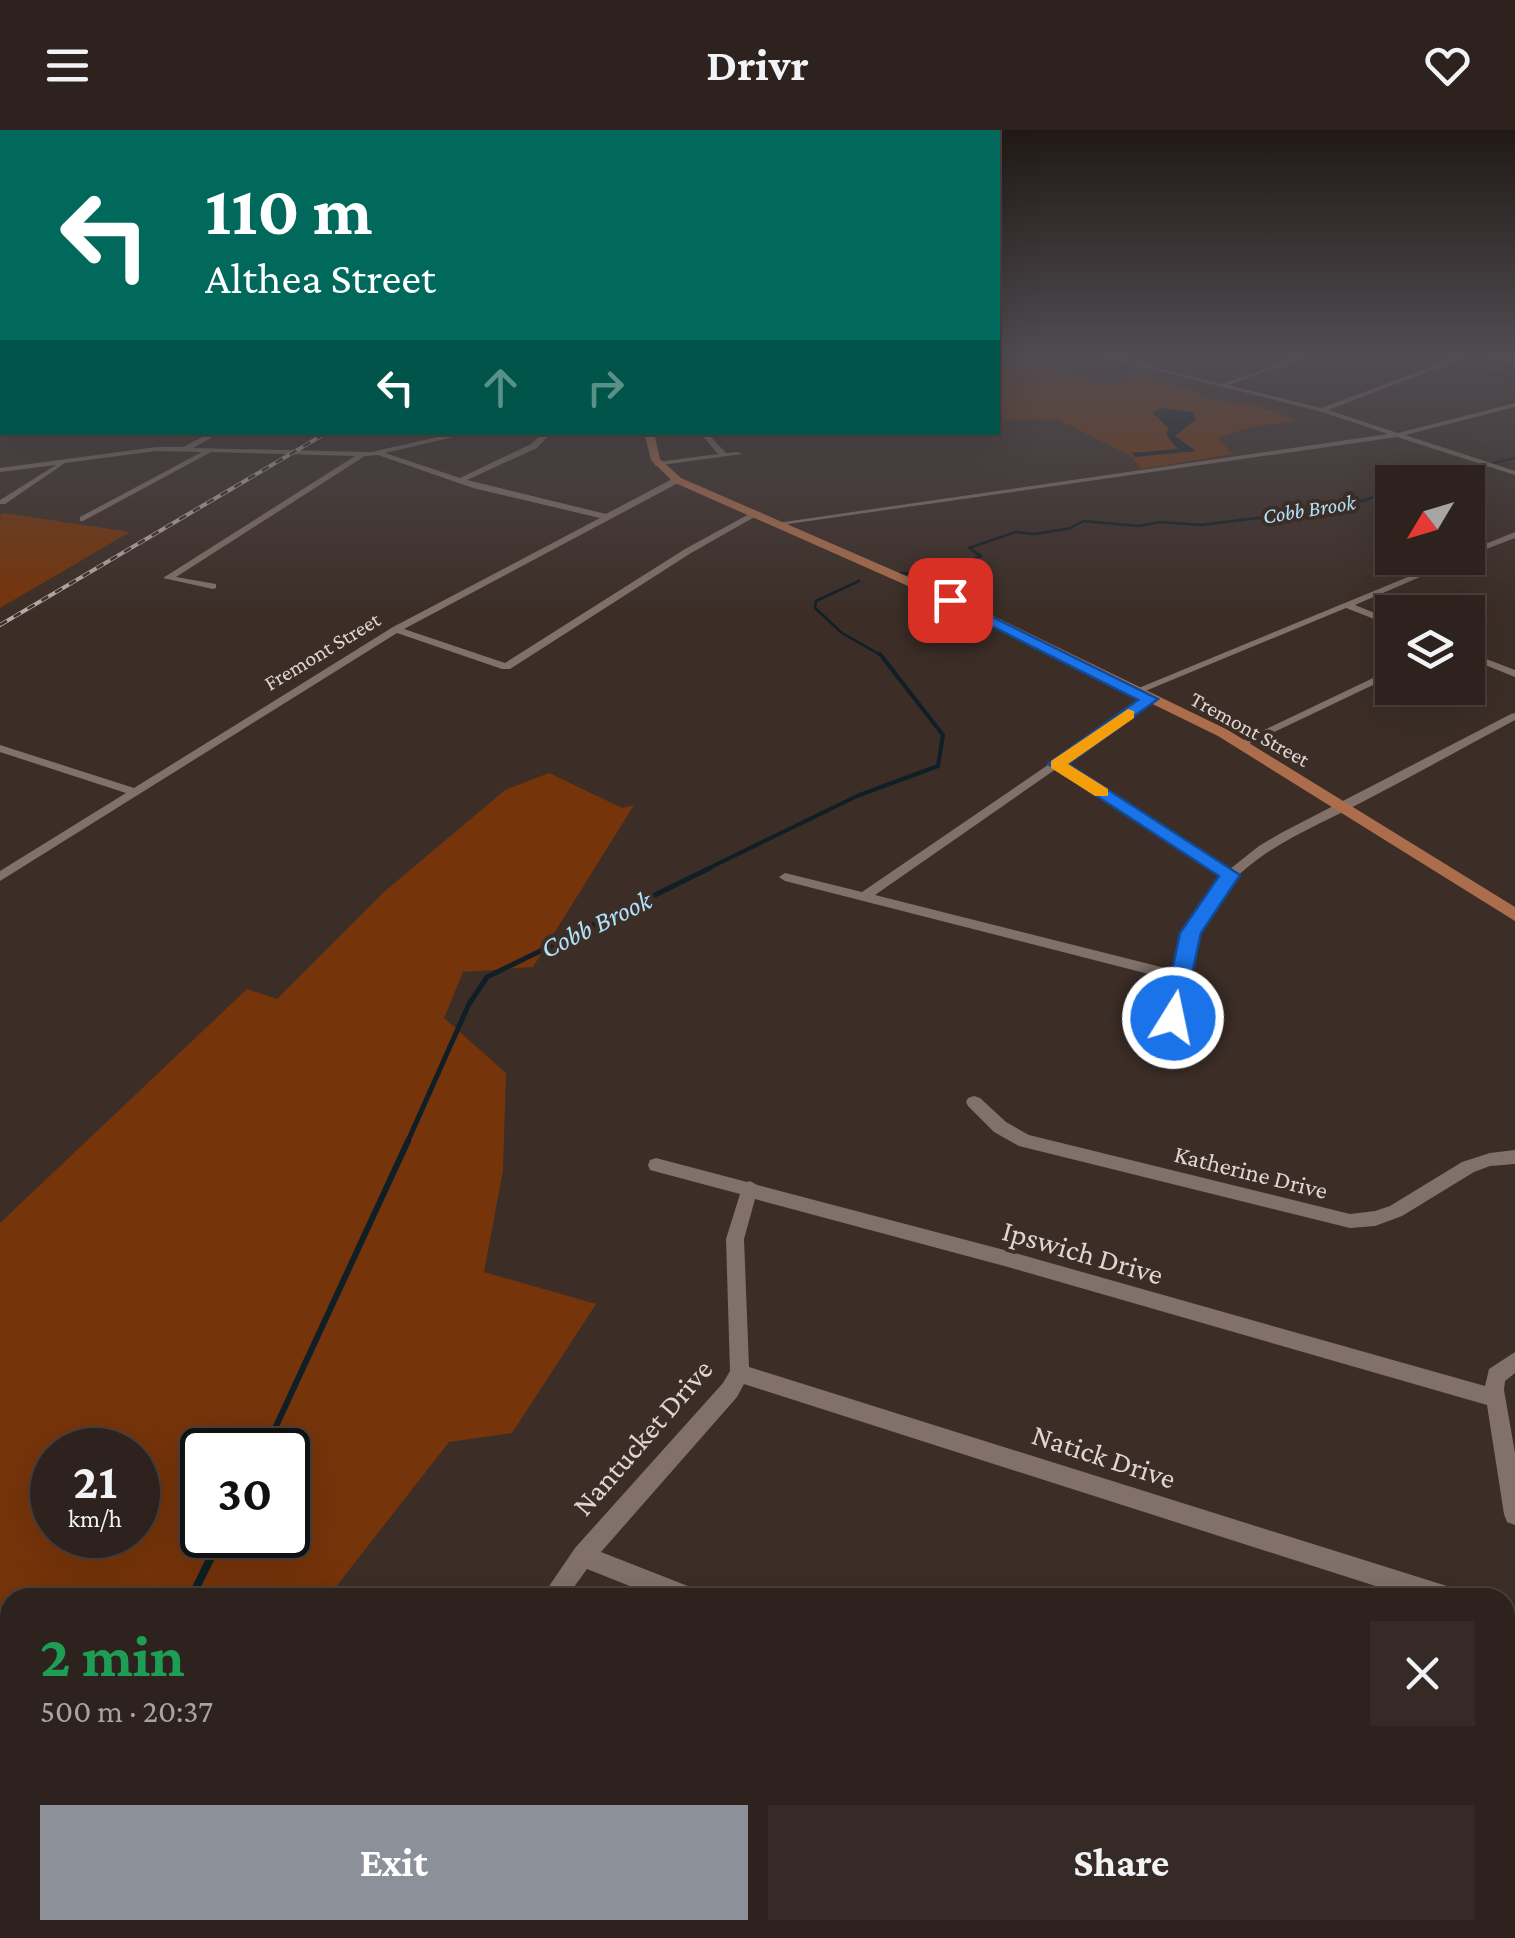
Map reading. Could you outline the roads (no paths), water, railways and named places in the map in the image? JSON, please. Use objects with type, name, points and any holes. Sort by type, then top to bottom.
[{"type":"main road","points":[[648,442],[658,464]]},
{"type":"main road","name":"Tremont Street","points":[[658,464],[677,480],[946,598],[1243,743],[1515,914]]},
{"type":"street","points":[[184,449],[198,442]]},
{"type":"street","points":[[0,470],[184,449],[363,454],[426,442]]},
{"type":"street","points":[[460,481],[538,442]]},
{"type":"street","points":[[711,442],[723,455]]},
{"type":"street","points":[[774,524],[1339,442]]},
{"type":"street","points":[[1422,442],[1515,473]]},
{"type":"street","points":[[84,519],[211,450]]},
{"type":"street","points":[[379,453],[460,481],[603,516]]},
{"type":"street","points":[[213,586],[168,578],[363,454]]},
{"type":"street","points":[[658,464],[738,454]]},
{"type":"street","points":[[2,502],[68,460]]},
{"type":"street","name":"Fremont Street","points":[[0,877],[396,628],[677,480]]},
{"type":"street","points":[[396,628],[506,667],[668,563],[754,515]]},
{"type":"street","points":[[1485,547],[1515,535]]},
{"type":"street","points":[[1134,692],[1418,575]]},
{"type":"street","points":[[1347,604],[1375,616]]},
{"type":"street","points":[[1485,661],[1515,674]]},
{"type":"street","points":[[1243,743],[1375,680]]},
{"type":"street","points":[[865,896],[1150,699]]},
{"type":"street","points":[[1173,1018],[1190,933],[1230,875],[1276,838],[1515,716]]},
{"type":"street","points":[[0,748],[132,791]]},
{"type":"street","points":[[1057,764],[1230,875]]},
{"type":"street","points":[[785,877],[1180,977]]},
{"type":"street","name":"Katherine Drive","points":[[974,1102],[1000,1127],[1025,1140],[1350,1222],[1377,1220],[1400,1212],[1472,1163],[1515,1158]]},
{"type":"street","name":"Ipswich Drive","points":[[656,1165],[750,1188],[1494,1398]]},
{"type":"street","name":"Nantucket Drive","points":[[559,1588],[730,1390],[740,1372],[735,1239],[750,1188]]},
{"type":"street","points":[[1515,1361],[1496,1376],[1494,1398],[1515,1514]]},
{"type":"street","name":"Natick Drive","points":[[740,1372],[1419,1588]]},
{"type":"street","points":[[583,1556],[665,1588]]},
{"type":"waterway","name":"Cobb Brook","points":[[1490,464],[1515,458]]},
{"type":"waterway","name":"Cobb Brook","points":[[901,573],[932,572],[961,564],[981,556],[969,548],[1016,532],[1035,534],[1071,528],[1083,521],[1139,526],[1160,522],[1201,525],[1341,508],[1375,497]]},
{"type":"waterway","name":"Cobb Brook","points":[[859,581],[816,601],[815,608],[842,633],[881,655]]},
{"type":"waterway","name":"Cobb Brook","points":[[705,870],[857,796],[938,766],[943,735],[881,655]]},
{"type":"waterway","name":"Cobb Brook","points":[[407,1143],[469,1004],[487,977],[710,868]]},
{"type":"waterway","name":"Cobb Brook","points":[[275,1428],[408,1141]]},
{"type":"waterway","name":"Cobb Brook","points":[[196,1588],[211,1558]]},
{"type":"railway","points":[[0,625],[310,442]]}]
